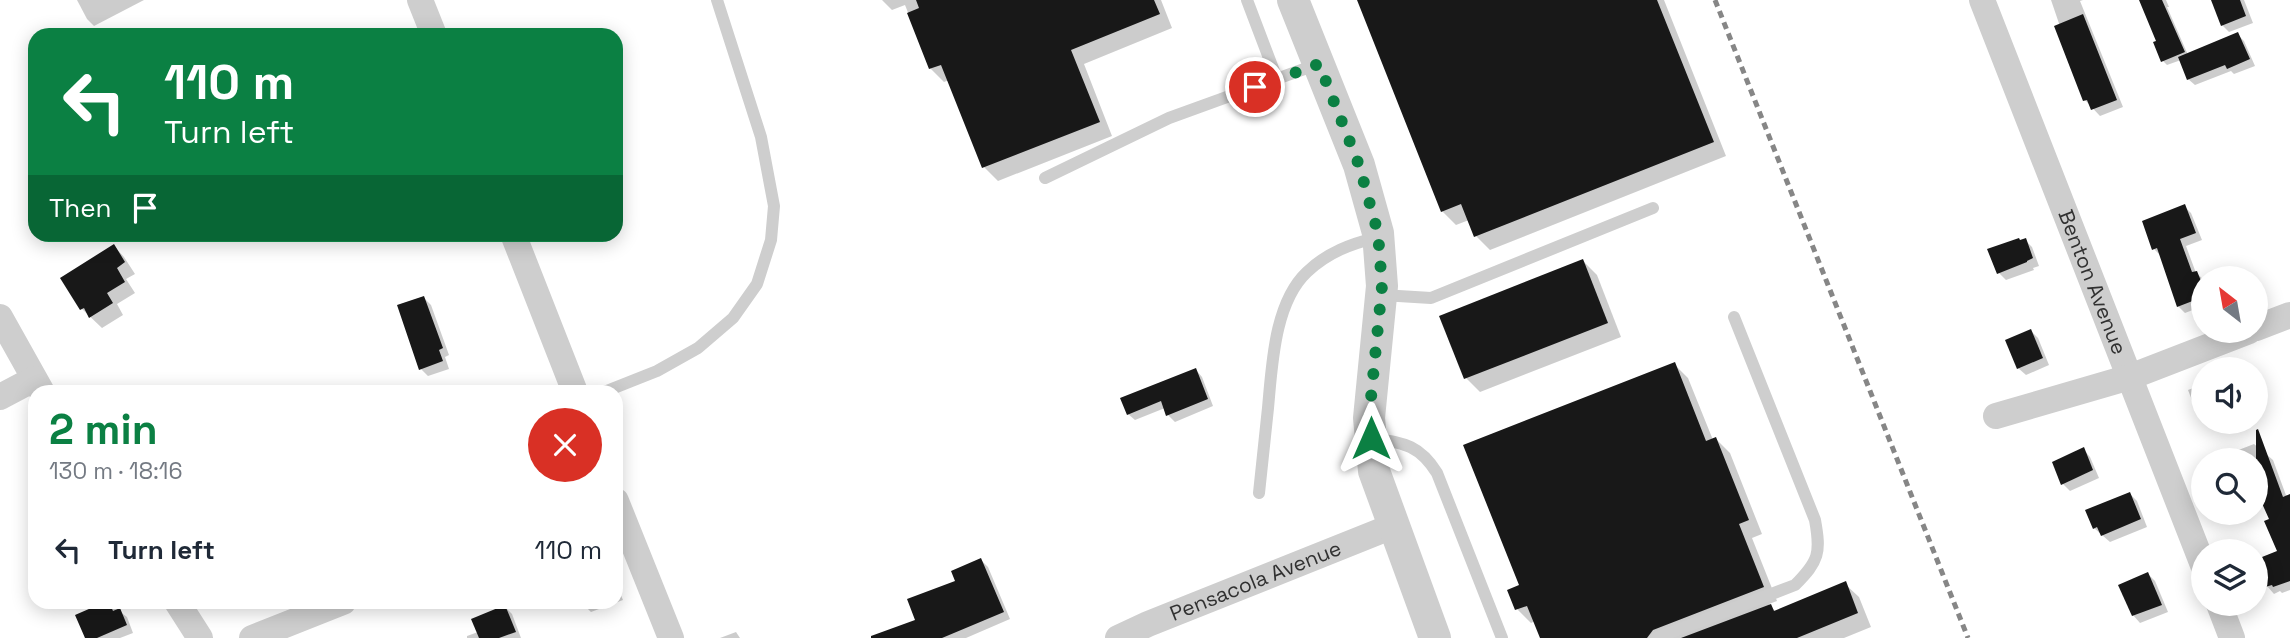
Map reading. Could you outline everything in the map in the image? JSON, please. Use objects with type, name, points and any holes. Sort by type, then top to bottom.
[{"type":"street","points":[[420,0],[431,28]]},
{"type":"street","points":[[1293,0],[1359,165],[1378,237],[1381,295],[1369,418],[1374,471],[1435,638]]},
{"type":"street","name":"Benton Avenue","points":[[1982,0],[2193,539]]},
{"type":"street","points":[[516,242],[572,385]]},
{"type":"street","points":[[2268,323],[2290,315]]},
{"type":"street","points":[[0,317],[37,385]]},
{"type":"street","points":[[1996,416],[2130,377],[2218,343]]},
{"type":"street","points":[[0,397],[28,389]]},
{"type":"street","points":[[623,518],[671,638]]},
{"type":"street","name":"Pensacola Avenue","points":[[1118,638],[1393,526]]},
{"type":"street","points":[[181,609],[200,638]]},
{"type":"street","points":[[252,638],[325,609]]},
{"type":"street","points":[[2224,616],[2232,638]]},
{"type":"lane","points":[[622,385],[657,371],[698,348],[733,318],[757,284],[771,240],[774,206],[761,137],[717,0]]},
{"type":"lane","points":[[1247,0],[1277,79]]},
{"type":"lane","points":[[1045,178],[1169,118],[1319,64]]},
{"type":"lane","points":[[1381,295],[1431,298],[1653,208]]},
{"type":"lane","points":[[1259,494],[1275,339],[1287,301],[1305,273],[1331,253],[1378,237]]},
{"type":"lane","points":[[1656,638],[1795,585],[1811,569],[1820,547],[1815,520],[1734,317]]},
{"type":"lane","points":[[1371,438],[1404,443],[1426,456],[1437,473],[1502,638]]},
{"type":"building","points":[[916,0],[1154,0],[1160,14],[1071,50],[1100,122],[982,168],[941,65],[929,69],[907,13],[919,8]]},
{"type":"building","points":[[1357,0],[1657,0],[1714,142],[1474,237],[1461,204],[1441,212]]},
{"type":"building","points":[[2139,0],[2162,0],[2185,52],[2161,62],[2153,42],[2156,41]]},
{"type":"building","points":[[2211,0],[2240,0],[2246,16],[2221,26]]},
{"type":"building","points":[[2083,14],[2117,100],[2091,110],[2087,100],[2083,101],[2054,26]]},
{"type":"building","points":[[2238,32],[2250,59],[2227,69],[2225,65],[2187,80],[2178,57]]},
{"type":"building","points":[[2185,204],[2196,233],[2180,239],[2191,269],[2191,302],[2177,307],[2157,248],[2152,250],[2142,221]]},
{"type":"building","points":[[2026,238],[2033,258],[1997,274],[1987,249]]},
{"type":"building","points":[[114,244],[125,262],[117,268],[125,282],[107,293],[113,303],[89,318],[84,308],[80,310],[60,278]]},
{"type":"building","points":[[1583,259],[1608,323],[1464,379],[1439,316]]},
{"type":"building","points":[[424,296],[443,348],[439,350],[443,361],[419,370],[397,305]]},
{"type":"building","points":[[2031,329],[2043,358],[2017,369],[2005,340]]},
{"type":"building","points":[[1675,362],[1706,441],[1716,437],[1749,520],[1739,524],[1764,587],[1653,630],[1647,638],[1540,638],[1527,606],[1515,610],[1507,590],[1519,585],[1463,445]]},
{"type":"building","points":[[1196,368],[1208,399],[1166,416],[1161,401],[1127,415],[1120,398]]},
{"type":"building","points":[[2256,434],[2260,434],[2265,448],[2256,448]]},
{"type":"building","points":[[2084,447],[2093,470],[2061,485],[2052,462]]},
{"type":"building","points":[[2268,456],[2283,497],[2290,494],[2290,581],[2273,587],[2268,586],[2268,555],[2277,551],[2266,525],[2269,519]]},
{"type":"building","points":[[2130,492],[2141,519],[2101,536],[2097,527],[2093,529],[2085,510]]},
{"type":"building","points":[[981,558],[1004,612],[942,638],[871,638],[915,620],[907,599],[955,581],[951,571]]},
{"type":"building","points":[[2148,572],[2162,605],[2132,616],[2118,585]]},
{"type":"building","points":[[1846,581],[1858,613],[1797,638],[1681,638],[1771,604],[1774,611]]},
{"type":"building","points":[[89,609],[120,609],[127,625],[97,638],[85,638],[75,615]]},
{"type":"building","points":[[495,609],[507,609],[516,632],[499,638],[479,638],[471,619]]},
{"type":"railway","points":[[1715,0],[1968,638]]},
{"type":"route","points":[[1255,87],[1319,64],[1359,165],[1378,233],[1382,286],[1369,418],[1371,438]]}]
